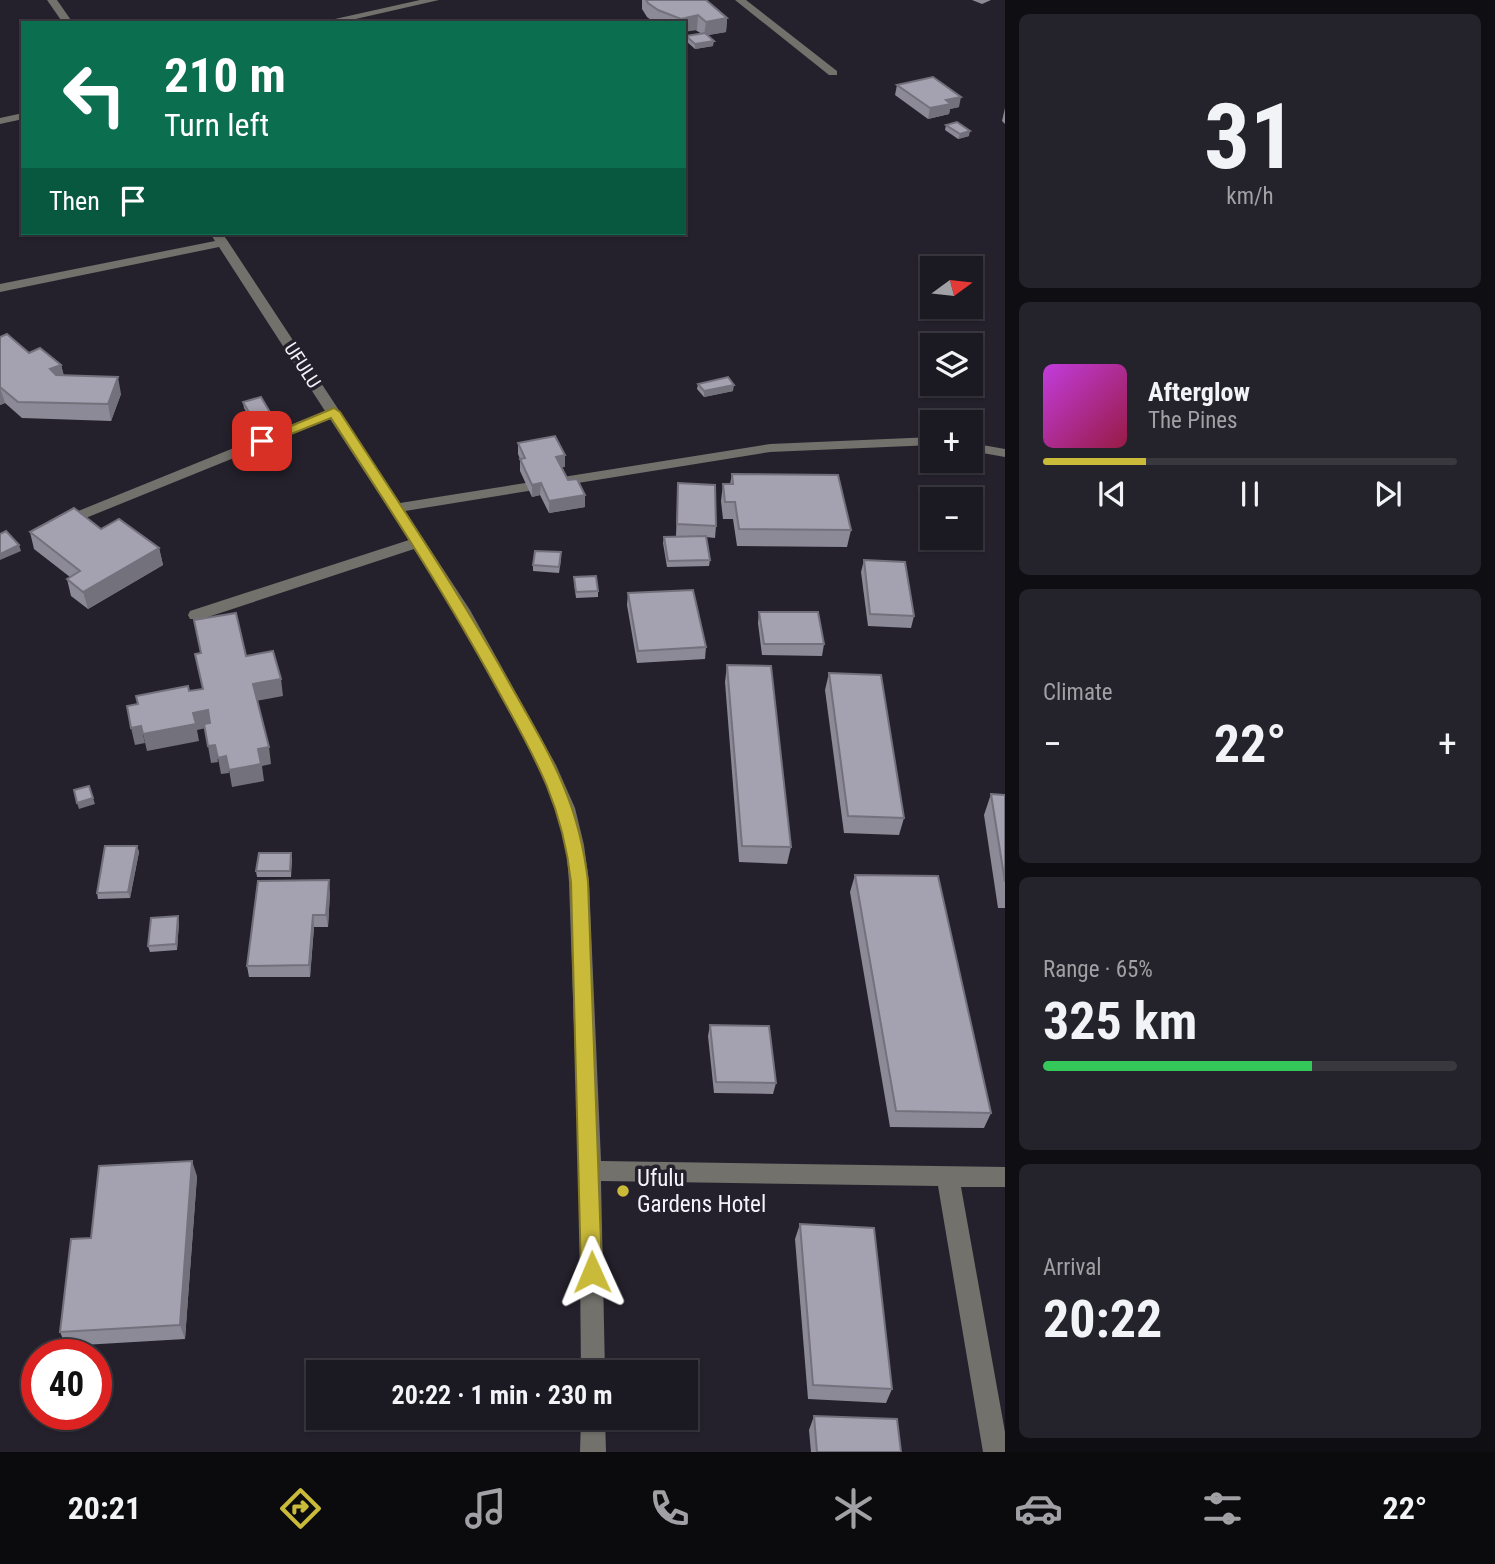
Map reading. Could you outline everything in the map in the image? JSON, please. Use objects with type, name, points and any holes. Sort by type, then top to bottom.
[{"type":"street","points":[[52,0],[67,21]]},
{"type":"street","points":[[332,21],[434,0]]},
{"type":"street","points":[[740,0],[833,73]]},
{"type":"street","points":[[0,121],[21,116]]},
{"type":"street","points":[[0,288],[219,238]]},
{"type":"street","name":"UFULU","points":[[219,238],[419,542],[505,687],[547,765],[565,808],[575,845],[579,882],[590,1171],[593,1360]]},
{"type":"street","points":[[46,529],[334,412]]},
{"type":"street","points":[[397,508],[770,448],[920,442]]},
{"type":"street","points":[[983,449],[1005,453]]},
{"type":"street","points":[[197,615],[419,542]]},
{"type":"street","points":[[590,1171],[1005,1177]]},
{"type":"street","points":[[948,1177],[996,1452]]},
{"type":"street","points":[[593,1430],[593,1452]]},
{"type":"building","points":[[646,0],[706,0],[727,18],[706,22],[698,15],[681,19],[658,10]]},
{"type":"building","points":[[705,33],[714,41],[695,44],[686,36]]},
{"type":"building","points":[[933,77],[961,97],[946,100],[951,104],[930,108],[897,85]]},
{"type":"building","points":[[957,122],[970,131],[960,134],[946,125]]},
{"type":"building","points":[[7,334],[29,353],[40,348],[61,365],[50,369],[56,375],[118,377],[108,404],[18,402],[0,387],[0,337]]},
{"type":"building","points":[[728,377],[734,385],[704,391],[698,384]]},
{"type":"building","points":[[261,397],[271,414],[253,419],[243,402]]},
{"type":"building","points":[[555,436],[565,455],[556,457],[568,480],[577,479],[585,495],[549,501],[541,483],[532,485],[520,459],[525,458],[518,443]]},
{"type":"building","points":[[732,474],[838,475],[851,530],[739,529],[735,502],[725,502],[723,484],[733,484]]},
{"type":"building","points":[[678,483],[715,485],[716,526],[677,524]]},
{"type":"building","points":[[74,508],[101,529],[119,519],[159,548],[83,592],[67,579],[80,571],[30,532]]},
{"type":"building","points":[[6,531],[19,545],[0,554],[0,534]]},
{"type":"building","points":[[706,536],[710,560],[668,561],[664,537]]},
{"type":"building","points":[[535,551],[561,552],[559,567],[533,565]]},
{"type":"building","points":[[864,560],[905,562],[914,616],[870,614]]},
{"type":"building","points":[[596,576],[598,591],[576,592],[574,577]]},
{"type":"building","points":[[693,590],[706,647],[638,651],[628,593]]},
{"type":"building","points":[[759,612],[818,612],[824,644],[764,644]]},
{"type":"building","points":[[236,613],[246,656],[273,651],[281,679],[253,684],[269,747],[258,749],[261,764],[229,770],[226,756],[218,758],[215,745],[208,746],[204,724],[210,723],[208,710],[193,713],[196,724],[143,734],[141,726],[131,728],[127,706],[138,704],[136,696],[188,686],[189,691],[203,689],[195,654],[201,653],[194,620]]},
{"type":"building","points":[[727,665],[771,666],[791,847],[742,846]]},
{"type":"building","points":[[829,673],[881,675],[904,818],[848,816]]},
{"type":"building","points":[[89,786],[93,798],[77,803],[74,790]]},
{"type":"building","points":[[991,794],[1005,795],[1005,882]]},
{"type":"building","points":[[105,846],[137,846],[128,892],[97,893]]},
{"type":"building","points":[[259,853],[291,853],[290,871],[256,871]]},
{"type":"building","points":[[855,875],[938,876],[991,1113],[896,1111]]},
{"type":"building","points":[[329,880],[326,915],[313,915],[309,965],[247,966],[258,881]]},
{"type":"building","points":[[178,916],[176,944],[148,946],[151,918]]},
{"type":"building","points":[[710,1025],[769,1026],[776,1083],[716,1082]]},
{"type":"building","points":[[192,1161],[180,1325],[60,1332],[71,1239],[91,1238],[99,1166]]},
{"type":"building","points":[[800,1224],[874,1228],[892,1389],[813,1385]]},
{"type":"building","points":[[814,1416],[897,1419],[901,1452],[817,1452]]},
{"type":"place","name":"Ufulu Gardens Hotel","points":[[623,1191]]},
{"type":"route","points":[[262,441],[334,412],[462,610],[547,765],[565,808],[575,845],[579,882],[592,1272]]}]
